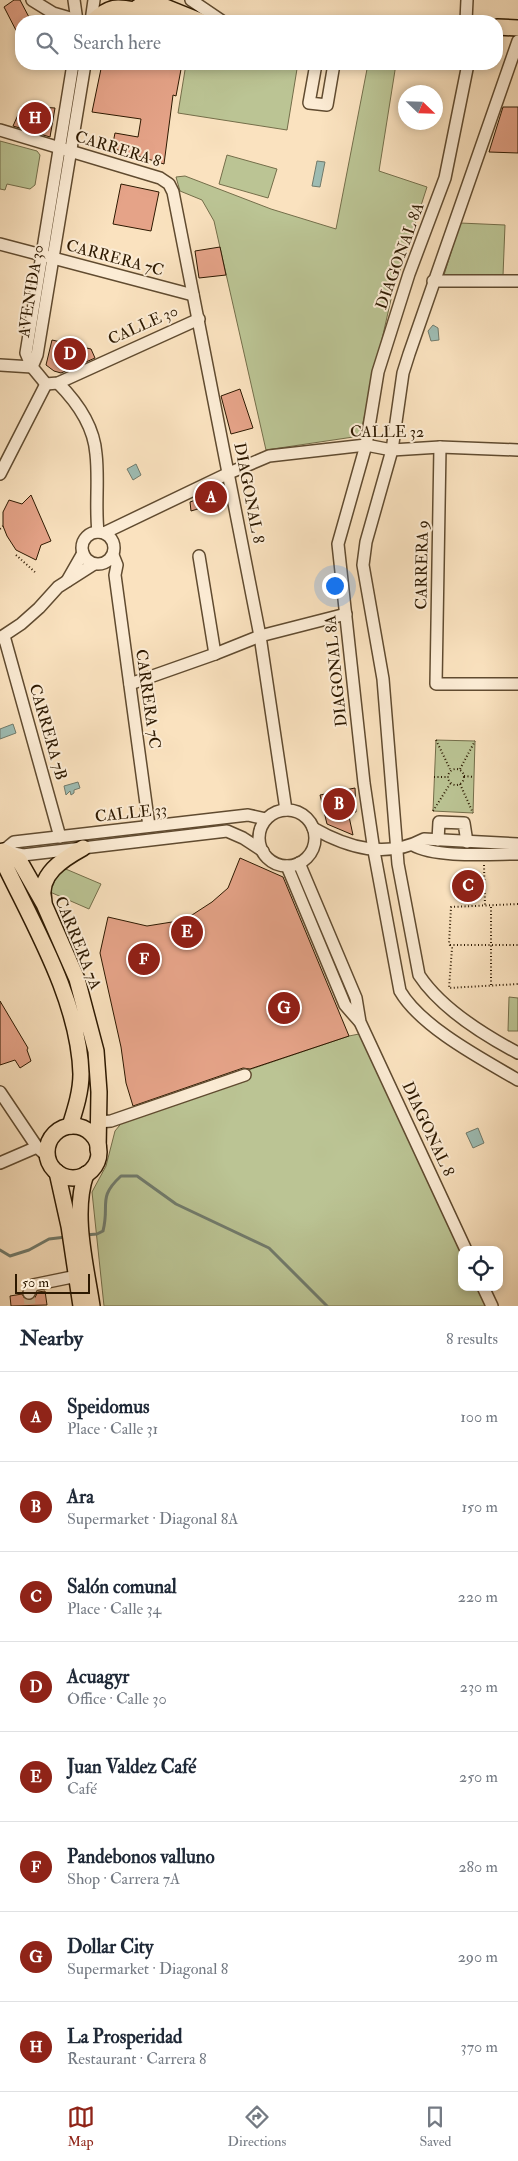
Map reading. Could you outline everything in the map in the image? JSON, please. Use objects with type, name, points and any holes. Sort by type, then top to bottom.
[{"type":"main road","points":[[125,0],[179,15]]},
{"type":"main road","points":[[99,15],[106,9],[116,7],[147,6],[160,15]]},
{"type":"main road","points":[[503,28],[518,28]]},
{"type":"main road","points":[[46,910],[41,891],[47,876],[57,864],[83,848]]},
{"type":"main road","name":"CARRERA 7A","points":[[1,850],[19,860],[46,910],[77,979],[96,1051],[99,1092],[98,1150]]},
{"type":"main road","name":"CARRERA 7A","points":[[1,850],[3,861],[60,980],[70,1014],[81,1075],[77,1102],[70,1126]]},
{"type":"main road","points":[[75,1225],[81,1187],[86,1174],[94,1166],[98,1150],[92,1135],[81,1128],[70,1126],[57,1132],[52,1137],[47,1150],[42,1152],[57,1172],[75,1225],[78,1251],[92,1306]]},
{"type":"main road","points":[[57,1172],[68,1177],[86,1174]]},
{"type":"main road","points":[[78,1251],[77,1276],[81,1306]]},
{"type":"street","points":[[32,0],[59,15]]},
{"type":"street","points":[[74,0],[76,15]]},
{"type":"street","points":[[93,15],[94,0]]},
{"type":"street","points":[[191,0],[213,15]]},
{"type":"street","points":[[466,15],[467,0]]},
{"type":"street","points":[[518,41],[433,281],[403,373],[392,450],[366,542],[363,566],[382,679],[398,864],[419,975],[438,998],[480,1030],[518,1053]]},
{"type":"street","name":"AVENIDA 30","points":[[32,367],[26,353],[72,70]]},
{"type":"street","name":"AVENIDA 30","points":[[32,367],[37,356],[84,70]]},
{"type":"street","points":[[315,70],[309,103],[326,105],[333,70]]},
{"type":"street","name":"DIAGONAL 8A","points":[[467,70],[443,185],[409,274],[378,372],[366,446],[338,544],[364,783],[374,850],[400,991],[411,1008],[455,1041],[518,1080]]},
{"type":"street","name":"CARRERA 8","points":[[0,130],[160,178],[169,184]]},
{"type":"street","name":"DIAGONAL 8","points":[[169,184],[173,192],[199,319],[260,636],[286,810]]},
{"type":"street","name":"CARRERA 7C","points":[[0,244],[193,295]]},
{"type":"street","points":[[433,281],[518,281]]},
{"type":"street","name":"CALLE 30","points":[[46,384],[58,383],[199,319]]},
{"type":"street","points":[[0,365],[32,367],[46,384],[0,474]]},
{"type":"street","points":[[58,383],[72,397],[87,421],[96,453],[95,510],[101,533],[114,549]]},
{"type":"street","name":"CALLE 32","points":[[101,533],[269,456],[366,446],[392,450],[440,447],[518,450]]},
{"type":"street","name":"CARRERA 9","points":[[440,447],[436,684],[518,684]]},
{"type":"street","points":[[67,581],[83,554],[84,540],[95,510]]},
{"type":"street","points":[[2,637],[40,608],[58,587],[99,564],[114,549],[124,524]]},
{"type":"street","points":[[84,540],[88,536],[101,533]]},
{"type":"street","name":"CARRERA 7C","points":[[114,549],[115,575],[149,826]]},
{"type":"street","points":[[83,554],[85,558],[99,564],[115,575]]},
{"type":"street","points":[[199,556],[215,654]]},
{"type":"street","points":[[130,684],[260,636],[346,614]]},
{"type":"street","name":"CARRERA 7B","points":[[2,637],[60,837]]},
{"type":"street","points":[[313,828],[314,845],[305,859],[287,866],[271,861],[263,851],[259,840],[260,832],[266,819],[274,813],[286,810],[302,814],[313,828],[334,840],[374,850],[413,845],[424,839],[518,844]]},
{"type":"street","name":"CALLE 33","points":[[1,850],[14,842],[149,826],[248,815],[266,819]]},
{"type":"street","points":[[438,840],[439,822],[464,823],[467,842]]},
{"type":"street","name":"CALLE 33","points":[[1,850],[24,855],[227,831],[243,838],[263,851]]},
{"type":"street","points":[[314,845],[334,840]]},
{"type":"street","points":[[413,845],[422,850],[436,852],[518,854]]},
{"type":"street","name":"DIAGONAL 8","points":[[298,863],[356,998],[360,1022],[464,1246]]},
{"type":"street","name":"DIAGONAL 8","points":[[287,866],[345,1005],[360,1022]]},
{"type":"street","points":[[98,1122],[111,1121],[245,1075]]},
{"type":"street","points":[[0,1092],[42,1152],[0,1164]]},
{"type":"street","points":[[29,1293],[33,1284],[77,1276]]},
{"type":"street","points":[[486,1291],[492,1306]]},
{"type":"path","points":[[0,529],[3,526]]},
{"type":"path","points":[[16,556],[36,573]]},
{"type":"path","points":[[436,740],[450,770],[447,777],[450,783],[460,784]]},
{"type":"path","points":[[460,769],[475,742]]},
{"type":"path","points":[[450,770],[460,769]]},
{"type":"path","points":[[460,769],[464,776]]},
{"type":"path","points":[[464,776],[474,777]]},
{"type":"path","points":[[464,776],[460,784],[472,813]]},
{"type":"path","points":[[434,777],[447,777]]},
{"type":"path","points":[[433,812],[450,783]]},
{"type":"path","points":[[484,860],[485,905]]},
{"type":"path","points":[[518,904],[450,907],[449,944],[452,948],[449,988],[518,984]]},
{"type":"path","points":[[491,905],[491,985]]},
{"type":"path","points":[[449,944],[518,945]]},
{"type":"green space","points":[[185,70],[297,70],[287,130],[178,113]]},
{"type":"green space","points":[[367,70],[395,70],[379,171],[427,187],[392,295],[360,436],[266,450],[214,221],[202,200],[180,191],[176,177],[185,176],[271,209],[336,229]]},
{"type":"green space","points":[[0,141],[37,151],[40,155],[35,185],[30,189],[7,184],[5,190],[0,189]]},
{"type":"green space","points":[[227,155],[277,169],[268,198],[219,184]]},
{"type":"green space","points":[[460,223],[505,225],[503,276],[444,275]]},
{"type":"green space","points":[[436,740],[475,741],[473,813],[433,811]]},
{"type":"green space","points":[[61,867],[101,884],[89,909],[50,892]]},
{"type":"green space","points":[[509,997],[518,998],[518,1031],[508,1031]]},
{"type":"green space","points":[[369,1032],[460,1246],[458,1246],[458,1291],[485,1291],[492,1306],[104,1306],[92,1192],[106,1166],[115,1131],[133,1109],[349,1036]]},
{"type":"water","points":[[317,161],[325,162],[320,187],[312,186]]},
{"type":"water","points":[[433,325],[438,328],[439,340],[431,341],[428,331]]},
{"type":"water","points":[[136,464],[141,475],[133,480],[127,469]]},
{"type":"water","points":[[13,724],[16,733],[0,739],[0,729]]},
{"type":"water","points":[[78,782],[80,788],[74,790],[74,793],[71,795],[70,791],[66,795],[64,786]]},
{"type":"water","points":[[478,1128],[484,1143],[473,1148],[466,1133]]},
{"type":"building","points":[[14,0],[20,0],[28,15],[15,15],[15,28],[4,7]]},
{"type":"building","points":[[101,70],[181,70],[176,96],[173,95],[164,164],[112,148],[115,133],[138,137],[141,119],[92,112]]},
{"type":"building","points":[[22,106],[55,108],[50,137],[13,126]]},
{"type":"building","points":[[503,107],[518,107],[518,153],[489,152]]},
{"type":"building","points":[[121,184],[159,192],[151,231],[113,224]]},
{"type":"building","points":[[220,247],[226,275],[199,278],[195,251]]},
{"type":"building","points":[[52,340],[91,349],[95,358],[61,373],[54,371],[46,365]]},
{"type":"building","points":[[240,389],[253,428],[231,434],[221,396]]},
{"type":"building","points":[[218,492],[218,503],[191,511],[190,502]]},
{"type":"building","points":[[31,495],[51,541],[41,545],[36,560],[16,550],[3,526],[3,512],[9,500],[22,504]]},
{"type":"building","points":[[355,788],[356,812],[348,812],[353,835],[327,824],[320,795]]},
{"type":"building","points":[[240,858],[283,877],[349,1036],[250,1069],[243,1068],[133,1106],[126,1083],[121,1047],[100,953],[108,917],[147,926],[172,922],[192,915],[212,902],[228,888]]},
{"type":"building","points":[[457,877],[479,878],[479,894],[457,894]]},
{"type":"building","points":[[0,1001],[28,1048],[31,1061],[20,1068],[15,1060],[0,1065]]},
{"type":"building","points":[[45,1291],[47,1305],[11,1306],[10,1296],[22,1294],[25,1299],[30,1300],[34,1299],[38,1292]]},
{"type":"waterway","points":[[85,1235],[97,1234],[103,1231],[107,1196],[109,1190],[121,1176],[137,1176],[176,1204],[269,1248],[327,1306]]},
{"type":"waterway","points":[[0,1250],[10,1256],[29,1250],[49,1239],[66,1237]]},
{"type":"tunnel","points":[[29,1293],[30,1306]]},
{"type":"place","name":"La Prosperidad","points":[[35,118]]},
{"type":"place","name":"Acuagyr","points":[[70,354]]},
{"type":"place","name":"Speidomus","points":[[211,497]]},
{"type":"place","name":"Ara","points":[[339,804]]},
{"type":"place","name":"Salón comunal","points":[[468,886]]},
{"type":"place","name":"Juan Valdez Café","points":[[187,932]]},
{"type":"place","name":"Pandebonos valluno","points":[[144,959]]},
{"type":"place","name":"Dollar City","points":[[284,1008]]}]
